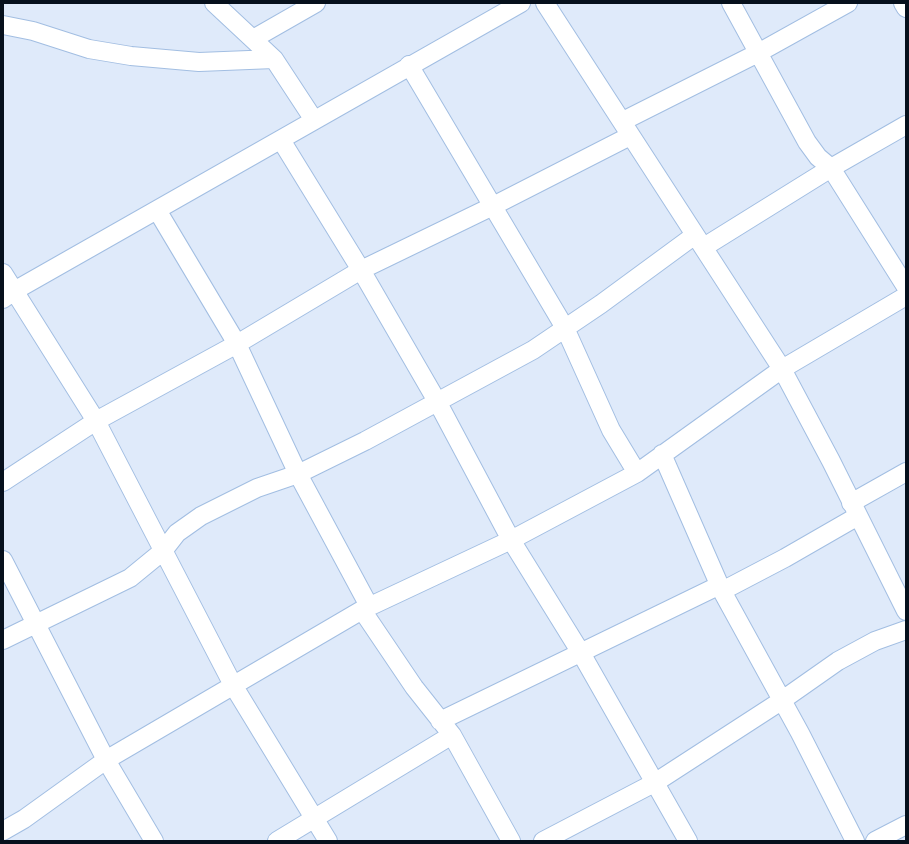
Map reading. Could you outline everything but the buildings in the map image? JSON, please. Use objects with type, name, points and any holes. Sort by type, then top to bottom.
[{"type":"street","points":[[214,3],[274,59],[314,120]]},
{"type":"street","points":[[253,39],[316,3]]},
{"type":"street","points":[[9,295],[281,140],[409,65],[521,3]]},
{"type":"street","points":[[545,3],[782,369],[831,461],[906,611]]},
{"type":"street","points":[[731,3],[807,142],[818,157],[831,168],[906,287]]},
{"type":"street","points":[[3,482],[96,421],[237,344],[361,270],[493,206],[626,128],[848,3]]},
{"type":"street","points":[[903,3],[906,8]]},
{"type":"street","points":[[3,25],[33,31],[89,49],[131,56],[199,62],[274,59]]},
{"type":"street","points":[[409,65],[565,328],[611,430],[637,472]]},
{"type":"street","points":[[3,640],[130,578],[163,551],[178,533],[201,516],[257,488],[298,474],[365,441],[438,403],[533,350],[699,241],[906,125]]},
{"type":"street","points":[[281,140],[361,270],[438,403],[511,540],[581,653],[656,782],[688,841]]},
{"type":"street","points":[[157,210],[237,344],[298,474],[365,608],[414,687],[452,736],[511,841]]},
{"type":"street","points":[[3,273],[9,295],[96,421],[233,685],[328,841]]},
{"type":"street","points":[[3,831],[24,819],[106,760],[365,608],[511,540],[637,472],[782,369],[906,296]]},
{"type":"street","points":[[662,454],[721,588],[781,701],[800,733],[855,841]]},
{"type":"street","points":[[440,721],[581,653],[785,558],[906,472]]},
{"type":"street","points":[[3,560],[106,760],[154,841]]},
{"type":"street","points":[[543,841],[656,782],[781,701],[838,661],[875,641],[906,630]]},
{"type":"street","points":[[277,841],[452,736]]},
{"type":"street","points":[[875,841],[906,825]]}]
